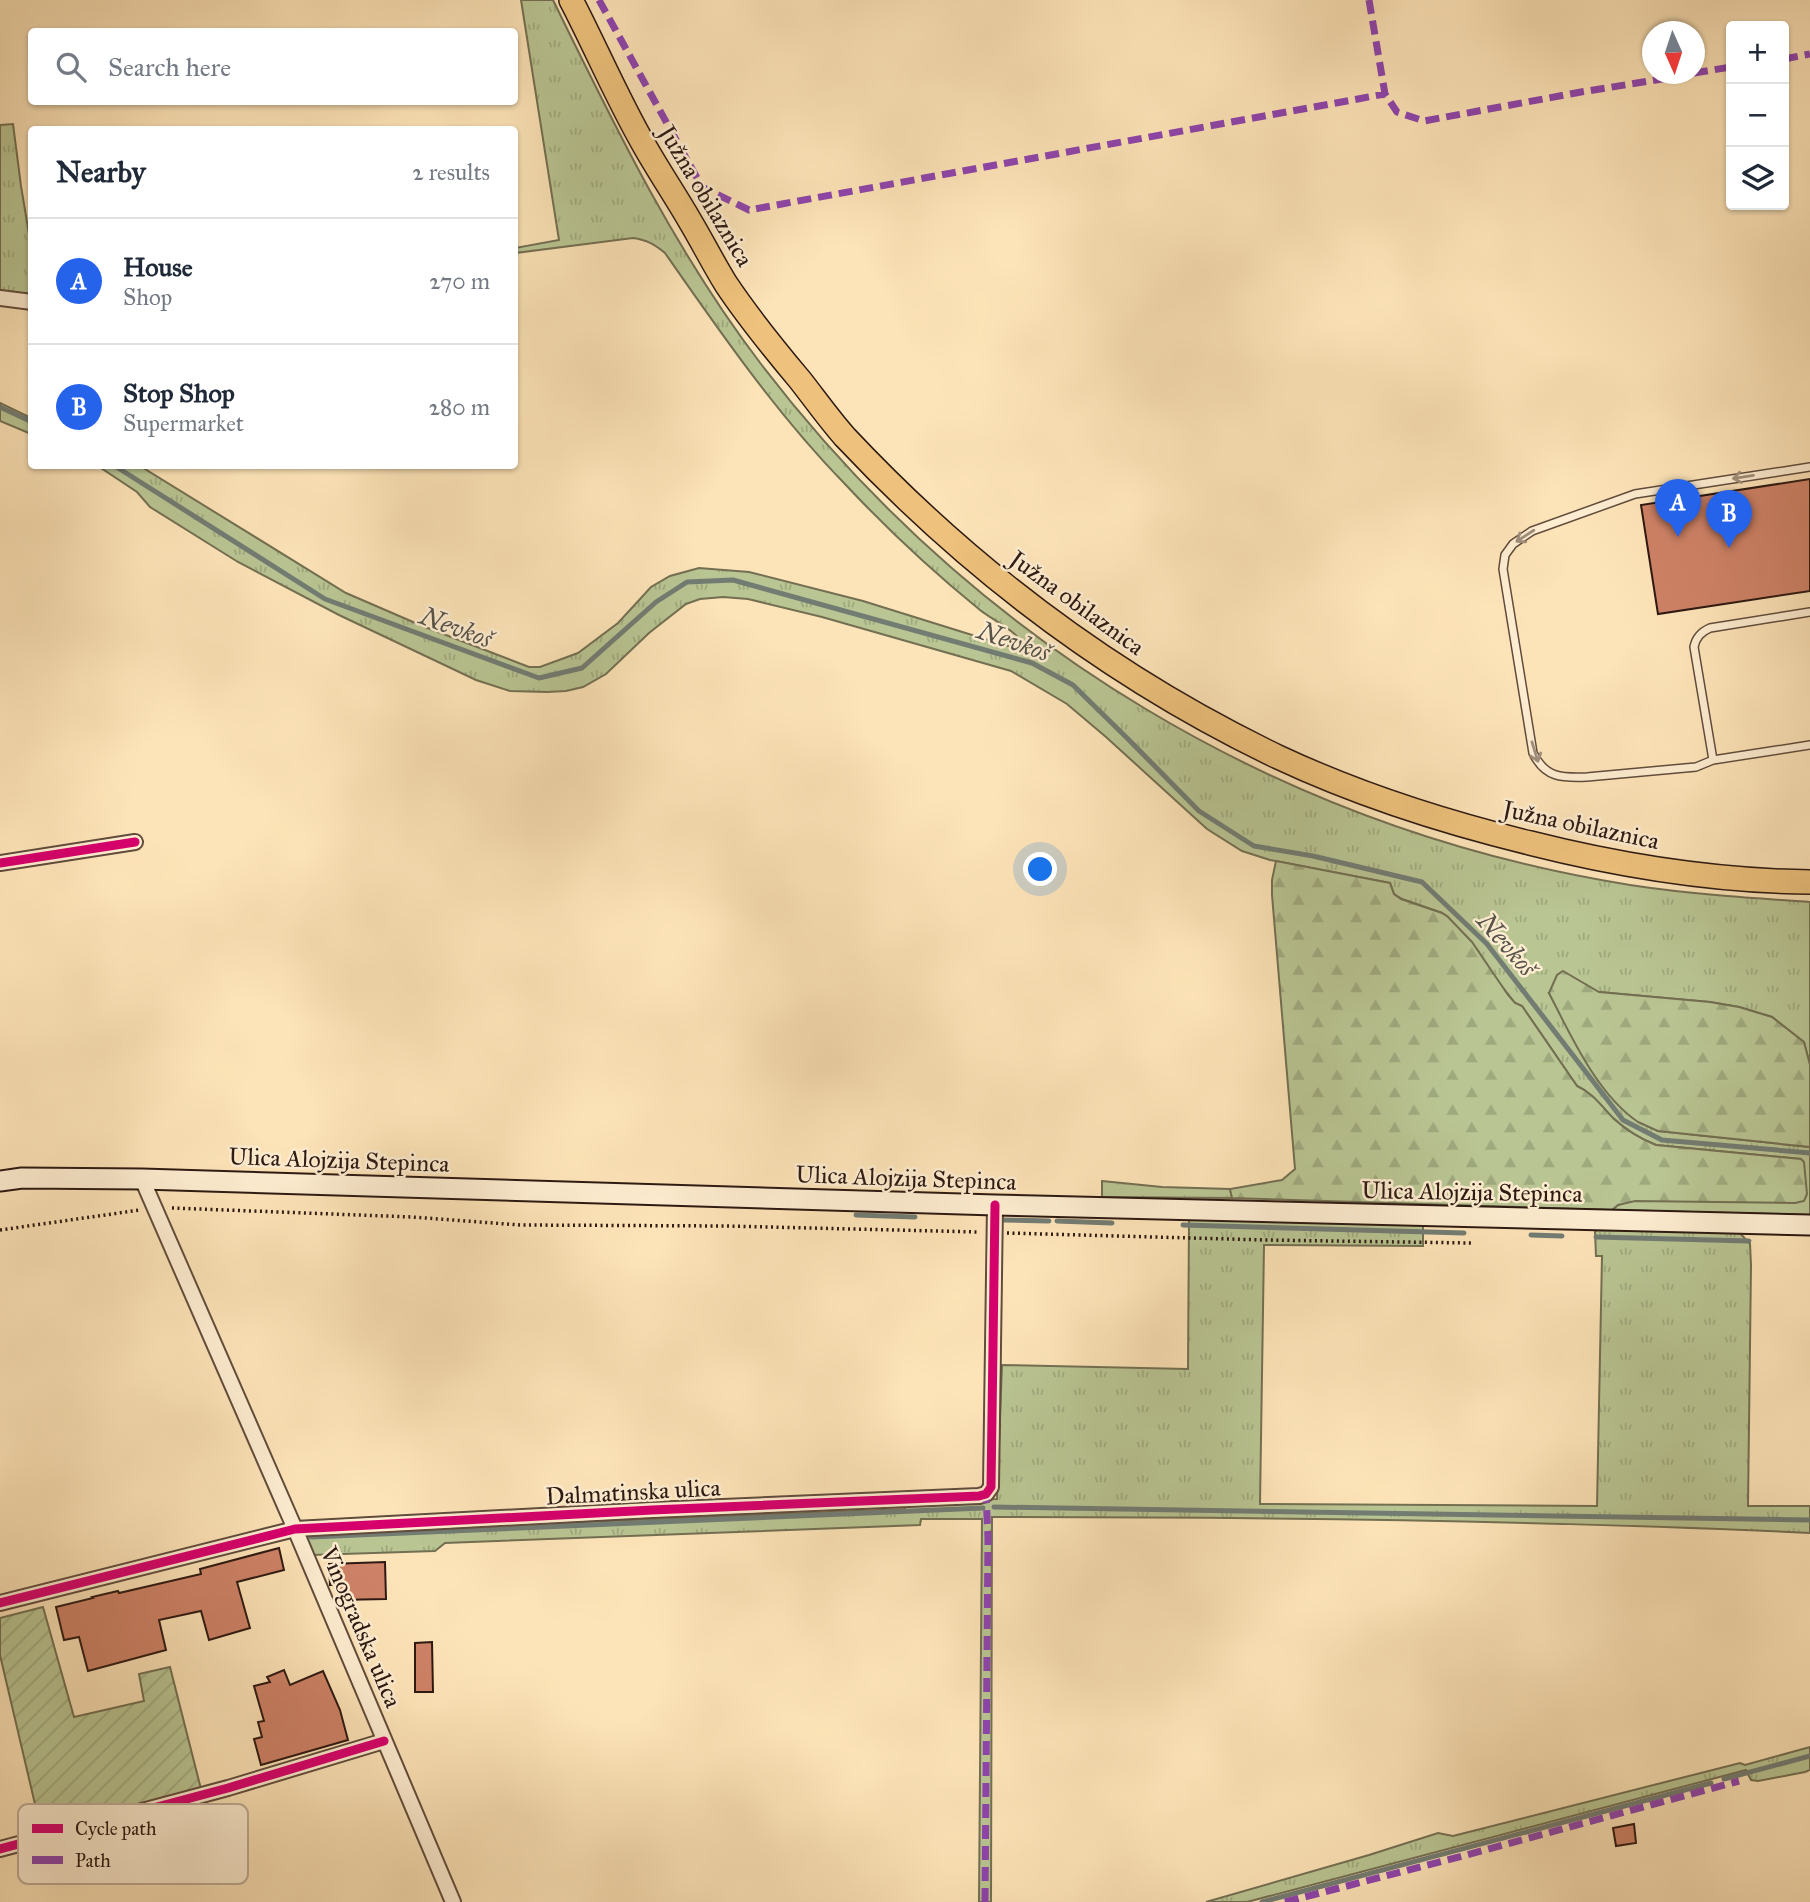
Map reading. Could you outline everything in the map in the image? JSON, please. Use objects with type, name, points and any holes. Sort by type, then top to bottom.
[{"type":"main road","name":"Južna obilaznica","points":[[571,0],[643,144],[726,284],[818,404],[908,502],[956,546],[1028,604],[1097,654],[1201,718],[1280,758],[1403,807],[1566,852],[1665,870],[1740,878],[1810,881]]},
{"type":"main road","name":"Ulica Alojzija Stepinca","points":[[0,1181],[22,1178],[142,1179],[995,1205],[1810,1225]]},
{"type":"street","points":[[0,298],[28,302]]},
{"type":"street","points":[[0,863],[135,842]]},
{"type":"street","name":"Vinogradska ulica","points":[[142,1179],[295,1529],[453,1902]]},
{"type":"street","name":"Dalmatinska ulica","points":[[0,1603],[295,1529],[986,1494],[991,1487],[995,1205]]},
{"type":"street","points":[[168,1804],[384,1741]]},
{"type":"street","points":[[0,1849],[18,1844]]},
{"type":"lane","points":[[1810,467],[1635,494],[1532,531],[1513,544],[1505,555],[1503,569],[1533,753],[1546,771],[1571,778],[1696,767],[1713,760],[1810,745]]},
{"type":"lane","points":[[1713,760],[1694,647],[1698,636],[1710,628],[1810,612]]},
{"type":"path","points":[[0,1230],[155,1208],[412,1217],[520,1225],[726,1226],[1471,1243]]},
{"type":"green space","points":[[521,0],[553,0],[623,141],[674,233],[730,322],[761,364],[845,464],[938,556],[1038,637],[1145,708],[1258,769],[1377,819],[1501,858],[1630,885],[1810,902],[1810,1065],[1804,1042],[1772,1017],[1739,1007],[1599,992],[1549,993],[1598,1081],[1639,1122],[1658,1131],[1810,1147],[1810,1215],[1612,1210],[1626,1202],[1801,1159],[1656,1145],[1644,1140],[1622,1126],[1592,1096],[1577,1086],[1522,1006],[1515,1003],[1448,917],[1402,899],[1394,894],[1390,883],[1270,860],[1242,851],[1207,829],[1067,704],[1011,671],[822,617],[748,599],[723,597],[700,599],[686,604],[649,633],[606,674],[583,687],[566,691],[510,691],[476,680],[339,615],[238,562],[150,507],[137,492],[102,469],[145,469],[346,593],[529,667],[540,667],[578,653],[618,623],[651,587],[670,576],[699,568],[749,572],[863,601],[1001,644],[1020,649],[1024,646],[1010,630],[980,610],[910,549],[819,456],[750,371],[665,253],[646,241],[633,238],[518,253],[518,247],[559,240]]},
{"type":"green space","points":[[13,124],[28,228],[28,299],[0,295],[0,125]]},
{"type":"green space","points":[[0,403],[28,417],[28,433],[0,421]]},
{"type":"green space","points":[[1276,861],[1390,883],[1394,894],[1401,899],[1442,913],[1472,942],[1508,995],[1522,1006],[1577,1086],[1593,1096],[1619,1123],[1656,1145],[1801,1159],[1804,1162],[1807,1194],[1804,1201],[1635,1201],[1618,1205],[1612,1210],[1232,1198],[1230,1189],[1282,1180],[1295,1169],[1272,895]]},
{"type":"green space","points":[[1563,971],[1599,992],[1710,1002],[1772,1017],[1804,1042],[1810,1065],[1810,1147],[1658,1131],[1638,1122],[1610,1096],[1586,1063],[1549,993],[1557,975]]},
{"type":"green space","points":[[1102,1181],[1162,1187],[1230,1189],[1232,1198],[1102,1197]]},
{"type":"green space","points":[[1189,1219],[1423,1223],[1423,1246],[1264,1245],[1260,1504],[1597,1506],[1602,1256],[1596,1256],[1595,1232],[1738,1231],[1750,1244],[1751,1265],[1748,1506],[1810,1506],[1810,1533],[1401,1520],[992,1517],[991,1902],[979,1902],[982,1519],[921,1519],[920,1525],[445,1543],[435,1551],[312,1555],[306,1533],[905,1509],[905,1502],[997,1499],[1002,1365],[1188,1369]]},
{"type":"green space","points":[[43,1607],[74,1717],[144,1701],[139,1674],[170,1667],[201,1789],[148,1804],[35,1804],[0,1655],[0,1618]]},
{"type":"green space","points":[[1810,1747],[1810,1770],[1805,1772],[1758,1781],[1751,1780],[1746,1770],[1247,1902],[1206,1902],[1438,1833],[1453,1836]]},
{"type":"building","points":[[1810,479],[1810,591],[1658,614],[1641,505]]},
{"type":"building","points":[[279,1548],[284,1570],[237,1582],[250,1628],[209,1640],[201,1611],[159,1620],[166,1650],[88,1671],[79,1637],[64,1640],[56,1607],[201,1574],[200,1569]]},
{"type":"building","points":[[385,1562],[386,1599],[338,1600],[338,1585],[330,1585],[329,1564]]},
{"type":"building","points":[[432,1642],[433,1692],[415,1692],[415,1643]]},
{"type":"building","points":[[284,1670],[290,1685],[323,1671],[340,1710],[348,1740],[261,1765],[254,1739],[262,1737],[258,1722],[264,1721],[254,1686],[270,1682],[267,1677]]},
{"type":"building","points":[[1634,1824],[1636,1843],[1616,1846],[1613,1828]]},
{"type":"waterway","name":"Nevkoš","points":[[0,407],[28,420]]},
{"type":"waterway","name":"Nevkoš","points":[[120,469],[325,599],[539,678],[582,668],[656,602],[687,582],[733,580],[1032,663],[1073,685],[1199,811],[1254,846],[1313,856],[1422,882],[1487,944],[1623,1120],[1662,1140],[1810,1153]]},
{"type":"waterway","points":[[856,1215],[915,1217]]},
{"type":"waterway","points":[[1003,1220],[1049,1221]]},
{"type":"waterway","points":[[1057,1221],[1112,1223]]},
{"type":"waterway","points":[[1183,1225],[1464,1233]]},
{"type":"waterway","points":[[1531,1235],[1562,1236]]},
{"type":"waterway","points":[[1596,1237],[1749,1241]]},
{"type":"waterway","points":[[994,1507],[1810,1520]]},
{"type":"waterway","points":[[311,1537],[983,1508]]},
{"type":"waterway","points":[[1724,1779],[1810,1756]]},
{"type":"waterway","points":[[1262,1902],[1711,1783]]},
{"type":"marked path","points":[[599,0],[702,187],[749,210],[1385,94]]},
{"type":"marked path","points":[[1369,0],[1385,94],[1397,112],[1424,121],[1642,82]]},
{"type":"marked path","points":[[1789,58],[1810,54]]},
{"type":"marked path","points":[[1705,71],[1726,68]]},
{"type":"marked path","points":[[985,1902],[988,1538],[986,1494]]},
{"type":"marked path","points":[[1285,1902],[1739,1781]]},
{"type":"cycle path","points":[[0,863],[135,842]]},
{"type":"cycle path","points":[[0,1603],[295,1529],[986,1494],[991,1487],[995,1205]]},
{"type":"cycle path","points":[[168,1804],[384,1741]]},
{"type":"cycle path","points":[[0,1849],[18,1844]]},
{"type":"place","name":"House","points":[[1678,537]]},
{"type":"place","name":"Stop Shop","points":[[1729,548]]}]
